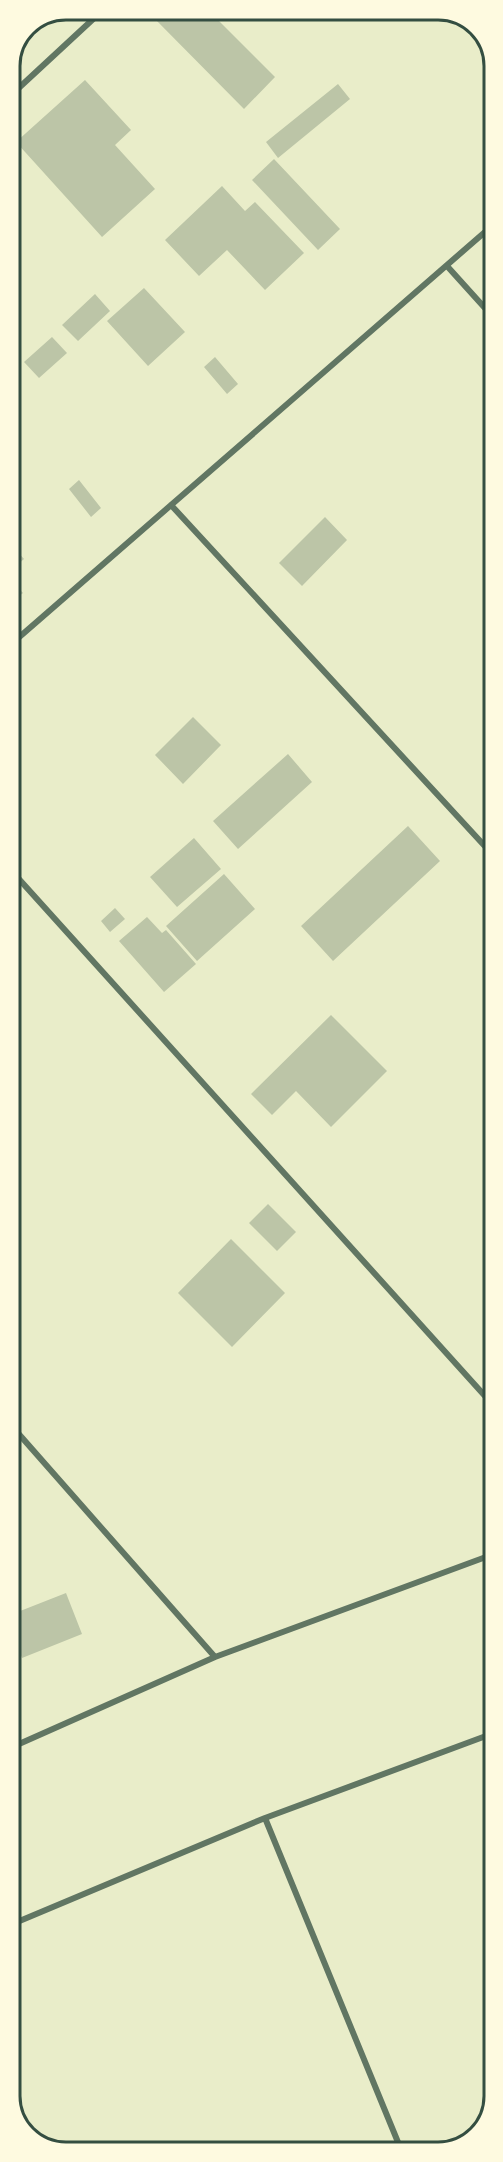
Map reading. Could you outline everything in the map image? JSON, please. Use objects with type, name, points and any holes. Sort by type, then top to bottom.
[{"type":"street","points":[[20,87],[92,20]]},
{"type":"street","points":[[20,636],[484,233]]},
{"type":"street","points":[[447,266],[484,307]]},
{"type":"street","points":[[171,505],[484,845]]},
{"type":"street","points":[[20,880],[484,1395]]},
{"type":"street","points":[[20,1435],[215,1657]]},
{"type":"street","points":[[20,1744],[215,1657],[484,1558]]},
{"type":"street","points":[[20,1921],[265,1818],[484,1737]]},
{"type":"street","points":[[265,1818],[398,2142]]},
{"type":"building","points":[[156,20],[218,20],[275,77],[244,109]]},
{"type":"building","points":[[85,80],[131,130],[115,145],[155,189],[102,237],[20,146],[20,138]]},
{"type":"building","points":[[338,84],[350,99],[278,158],[266,142]]},
{"type":"building","points":[[274,159],[340,229],[318,250],[252,180]]},
{"type":"building","points":[[222,186],[245,211],[255,202],[304,253],[265,290],[227,250],[199,276],[165,240]]},
{"type":"building","points":[[144,288],[185,332],[148,366],[107,321]]},
{"type":"building","points":[[95,294],[110,311],[78,341],[62,325]]},
{"type":"building","points":[[52,337],[67,353],[39,378],[24,362]]},
{"type":"building","points":[[215,357],[238,384],[227,394],[204,367]]},
{"type":"building","points":[[79,480],[101,508],[91,517],[69,489]]},
{"type":"building","points":[[325,517],[347,540],[302,586],[279,563]]},
{"type":"building","points":[[193,717],[221,745],[183,784],[155,755]]},
{"type":"building","points":[[288,754],[312,782],[238,849],[213,821]]},
{"type":"building","points":[[408,826],[440,861],[333,961],[301,926]]},
{"type":"building","points":[[194,838],[221,869],[177,907],[150,877]]},
{"type":"building","points":[[224,874],[255,909],[197,961],[166,926]]},
{"type":"building","points":[[115,908],[125,919],[110,932],[101,921]]},
{"type":"building","points":[[147,917],[162,933],[166,930],[196,964],[164,992],[119,941]]},
{"type":"building","points":[[331,1015],[387,1071],[331,1127],[296,1091],[272,1115],[251,1094]]},
{"type":"building","points":[[268,1204],[296,1232],[277,1251],[249,1223]]},
{"type":"building","points":[[231,1239],[285,1293],[232,1347],[178,1293]]},
{"type":"building","points":[[66,1593],[82,1634],[22,1658],[20,1611]]}]
